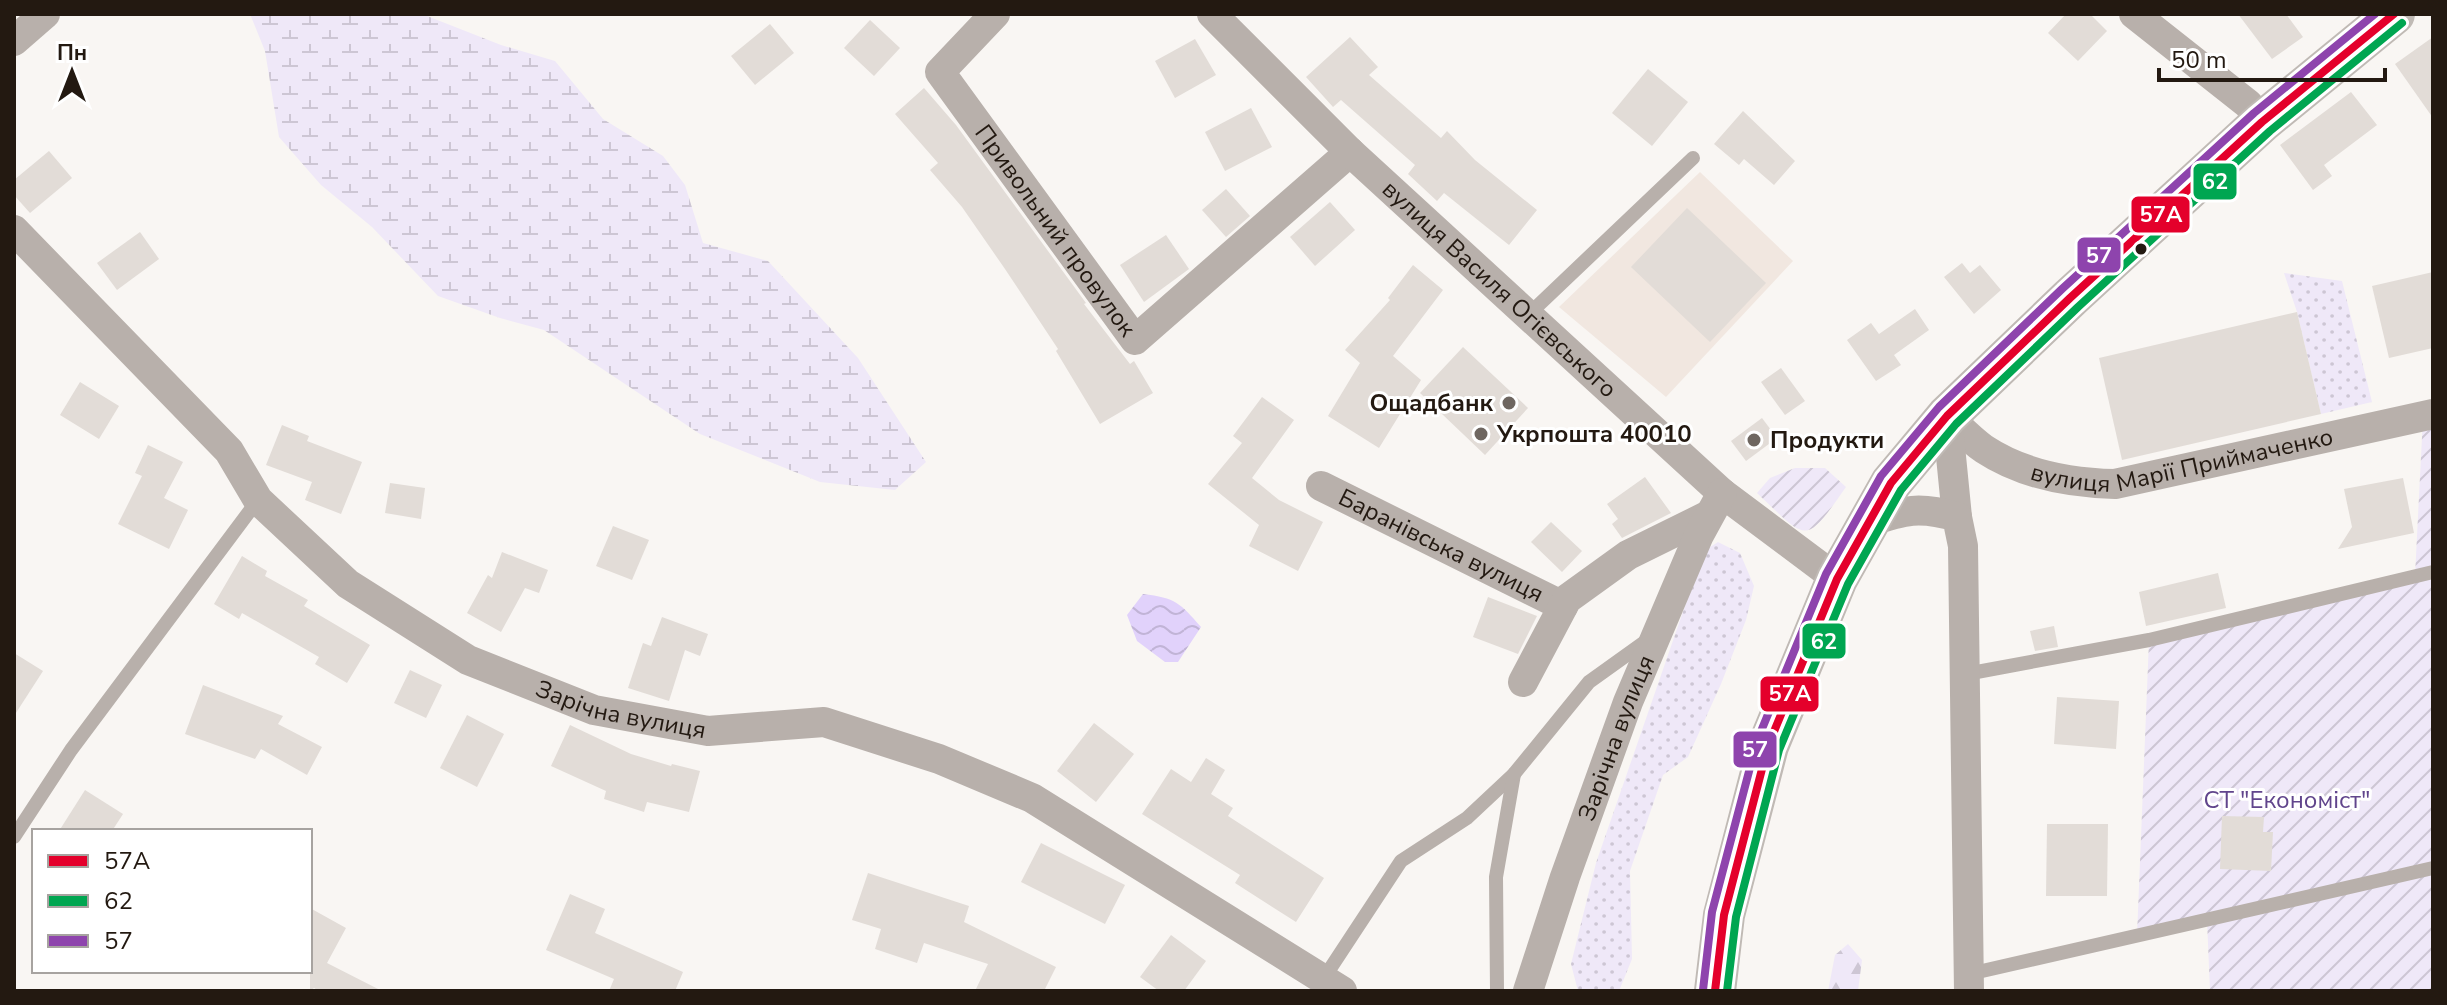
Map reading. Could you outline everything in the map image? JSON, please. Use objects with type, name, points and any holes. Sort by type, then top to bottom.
[{"type":"main road","points":[[1715,991],[1724,915],[1768,746],[1837,579],[1891,483],[1947,416],[2059,307],[2262,122],[2394,14]]},
{"type":"street","points":[[14,41],[45,14]]},
{"type":"street","name":"Привольний провулок","points":[[995,14],[940,72],[1135,340],[1350,152]]},
{"type":"street","name":"вулиця Василя Огієвського","points":[[1212,14],[1350,152],[1527,316],[1716,504],[1837,579]]},
{"type":"street","points":[[2134,14],[2248,104],[2262,122]]},
{"type":"street","name":"Зарічна вулиця","points":[[14,230],[229,451],[258,500],[348,584],[468,660],[594,710],[708,731],[824,722],[939,759],[1032,798],[1333,984]]},
{"type":"street","name":"вулиця Марії Приймаченко","points":[[1947,416],[1985,450],[2027,469],[2078,483],[2115,484],[2433,414]]},
{"type":"street","points":[[1947,416],[1957,517],[1963,546],[1969,983]]},
{"type":"street","name":"Баранівська вулиця","points":[[1321,486],[1563,606]]},
{"type":"street","name":"Зарічна вулиця","points":[[1528,991],[1623,717],[1716,504]]},
{"type":"street","name":"Баранівська вулиця","points":[[1523,682],[1567,599],[1628,555],[1716,504]]},
{"type":"street","points":[[1869,522],[1906,510],[1934,510],[1957,517]]},
{"type":"lane","points":[[1527,316],[1693,158]]},
{"type":"lane","points":[[14,837],[71,750],[258,500]]},
{"type":"lane","points":[[1966,674],[2149,640],[2433,572]]},
{"type":"lane","points":[[1333,984],[1401,861],[1467,818],[1514,774],[1589,682],[1660,631]]},
{"type":"lane","points":[[1497,991],[1496,877],[1514,774]]},
{"type":"lane","points":[[1969,983],[2433,868]]},
{"type":"shaded area","points":[[1700,172],[1793,261],[1666,397],[1559,307]]},
{"type":"green space","points":[[250,14],[422,14],[501,45],[555,61],[603,119],[663,156],[685,185],[703,243],[768,261],[858,358],[926,462],[895,490],[820,482],[700,434],[544,330],[438,296],[372,227],[321,185],[279,137],[265,51]]},
{"type":"green space","points":[[2284,273],[2342,281],[2372,402],[2321,414],[2297,312]]},
{"type":"green space","name":"СТ \"Економіст\"","points":[[2433,414],[2433,991],[2210,991],[2207,920],[2137,936],[2149,640],[2415,576],[2423,417]]},
{"type":"green space","points":[[1795,468],[1825,468],[1846,487],[1822,520],[1805,530],[1796,528],[1757,493],[1770,478]]},
{"type":"green space","points":[[1718,542],[1740,553],[1754,586],[1746,620],[1688,757],[1663,775],[1630,871],[1632,959],[1619,991],[1578,991],[1571,964],[1596,863],[1704,551]]},
{"type":"green space","points":[[1848,944],[1862,960],[1858,991],[1828,991],[1835,955]]},
{"type":"water","points":[[1143,594],[1176,603],[1201,627],[1178,662],[1165,662],[1137,641],[1127,615]]},
{"type":"building","points":[[2066,14],[2090,14],[2107,31],[2078,61],[2048,33]]},
{"type":"building","points":[[2238,14],[2286,14],[2303,37],[2272,59]]},
{"type":"building","points":[[870,20],[900,48],[874,76],[844,48]]},
{"type":"building","points":[[770,24],[794,53],[755,85],[731,56]]},
{"type":"building","points":[[1350,37],[1378,67],[1369,75],[1441,138],[1447,131],[1475,160],[1537,210],[1509,245],[1444,193],[1437,201],[1408,174],[1415,165],[1341,100],[1333,107],[1306,77]]},
{"type":"building","points":[[2433,37],[2433,118],[2395,64]]},
{"type":"building","points":[[1195,39],[1216,75],[1175,98],[1155,61]]},
{"type":"building","points":[[1648,69],[1688,102],[1652,146],[1612,113]]},
{"type":"building","points":[[924,88],[956,125],[1130,364],[1134,361],[1153,393],[1100,424],[1056,351],[1058,349],[1005,269],[962,207],[930,170],[938,163],[895,114]]},
{"type":"building","points":[[2351,92],[2377,125],[2324,165],[2332,176],[2313,190],[2280,145]]},
{"type":"building","points":[[1251,108],[1272,147],[1225,171],[1205,132]]},
{"type":"building","points":[[1743,111],[1795,161],[1774,185],[1744,159],[1739,165],[1714,144]]},
{"type":"building","points":[[49,151],[72,178],[30,213],[14,195],[14,180]]},
{"type":"building","points":[[1226,189],[1250,216],[1226,237],[1202,210]]},
{"type":"building","points":[[1330,202],[1355,230],[1315,266],[1290,237]]},
{"type":"building","points":[[1687,208],[1766,283],[1710,342],[1631,267]]},
{"type":"building","points":[[140,232],[159,259],[117,290],[97,263]]},
{"type":"building","points":[[1166,235],[1189,269],[1144,302],[1120,265]]},
{"type":"building","points":[[1962,263],[1970,273],[1980,265],[2001,290],[1974,314],[1944,277]]},
{"type":"building","points":[[1413,265],[1443,290],[1393,356],[1421,380],[1379,448],[1328,416],[1360,363],[1345,350],[1390,300],[1388,298]]},
{"type":"building","points":[[2433,272],[2433,348],[2389,358],[2372,286]]},
{"type":"building","points":[[1915,309],[1929,330],[1894,355],[1901,365],[1876,381],[1847,340],[1871,323],[1879,334]]},
{"type":"building","points":[[2297,312],[2321,414],[2122,460],[2099,358]]},
{"type":"building","points":[[1463,347],[1528,408],[1485,455],[1420,393]]},
{"type":"building","points":[[1781,368],[1805,401],[1785,415],[1761,382]]},
{"type":"building","points":[[80,382],[119,406],[99,439],[60,415]]},
{"type":"building","points":[[1262,397],[1294,420],[1252,478],[1279,500],[1323,522],[1298,571],[1249,546],[1259,525],[1208,484],[1242,443],[1233,436]]},
{"type":"building","name":"Продукти","points":[[1762,418],[1777,438],[1746,461],[1731,441]]},
{"type":"building","points":[[282,425],[309,436],[307,441],[362,462],[341,514],[305,500],[312,482],[266,465]]},
{"type":"building","points":[[148,445],[183,462],[164,498],[188,510],[169,549],[118,524],[142,476],[135,473]]},
{"type":"building","points":[[1645,477],[1671,513],[1622,538],[1612,524],[1618,519],[1607,504]]},
{"type":"building","points":[[2403,478],[2414,533],[2338,549],[2352,527],[2344,489]]},
{"type":"building","points":[[390,483],[425,488],[421,519],[385,513]]},
{"type":"building","points":[[1551,522],[1582,551],[1562,572],[1531,542]]},
{"type":"building","points":[[613,526],[649,540],[632,580],[596,566]]},
{"type":"building","points":[[502,552],[548,570],[539,593],[525,588],[501,632],[467,613],[488,575],[492,578]]},
{"type":"building","points":[[242,556],[267,571],[265,576],[308,600],[304,606],[370,645],[347,683],[315,664],[319,657],[242,613],[239,619],[214,604]]},
{"type":"building","points":[[2218,573],[2226,608],[2146,626],[2139,592]]},
{"type":"building","points":[[1488,597],[1537,616],[1518,654],[1473,637]]},
{"type":"building","points":[[662,617],[708,634],[700,656],[685,650],[669,701],[628,688],[643,643],[651,646]]},
{"type":"building","points":[[2054,626],[2058,647],[2035,651],[2030,631]]},
{"type":"building","points":[[14,653],[43,671],[14,716]]},
{"type":"building","points":[[410,670],[442,685],[426,718],[394,703]]},
{"type":"building","points":[[203,685],[283,716],[278,724],[322,747],[307,775],[261,749],[255,759],[185,734]]},
{"type":"building","points":[[2057,697],[2119,701],[2116,749],[2054,744]]},
{"type":"building","points":[[467,715],[504,734],[477,787],[440,768]]},
{"type":"building","points":[[1094,723],[1134,754],[1096,802],[1057,771]]},
{"type":"building","points":[[570,725],[631,754],[700,771],[689,812],[647,802],[644,812],[604,799],[606,791],[551,766]]},
{"type":"building","points":[[1206,758],[1225,770],[1211,794],[1233,808],[1228,816],[1324,878],[1296,922],[1235,883],[1240,875],[1142,814],[1171,769],[1191,782]]},
{"type":"building","points":[[85,790],[123,814],[113,829],[60,829]]},
{"type":"building","points":[[2222,816],[2264,817],[2263,832],[2273,832],[2271,871],[2220,869]]},
{"type":"building","points":[[2047,824],[2108,824],[2107,896],[2046,896]]},
{"type":"building","points":[[1041,843],[1125,885],[1105,924],[1021,882]]},
{"type":"building","points":[[868,873],[969,906],[964,922],[1056,967],[1044,991],[975,991],[988,964],[924,943],[917,963],[875,949],[881,929],[852,920]]},
{"type":"building","points":[[570,894],[605,909],[595,933],[683,972],[675,991],[609,991],[614,979],[546,950]]},
{"type":"building","points":[[312,909],[346,928],[327,963],[382,991],[319,991],[314,988],[310,991]]},
{"type":"building","points":[[1171,935],[1206,961],[1184,991],[1159,991],[1140,977]]},
{"type":"transit line","name":"57","points":[[1703,990],[1712,912],[1757,741],[1826,574],[1881,476],[1939,407],[2062,289],[2254,113],[2375,14]]},
{"type":"transit line","name":"57А","points":[[1715,991],[1724,915],[1768,746],[1837,579],[1891,483],[1947,416],[2070,298],[2262,122],[2394,14]]},
{"type":"transit line","name":"62","points":[[1727,991],[1736,917],[1779,750],[1848,584],[1901,490],[1956,424],[2078,307],[2270,131],[2402,23]]},
{"type":"place","name":"Ощадбанк","points":[[1509,403]]},
{"type":"place","name":"Укрпошта 40010","points":[[1481,434]]},
{"type":"place","name":"Продукти","points":[[1754,440]]}]
